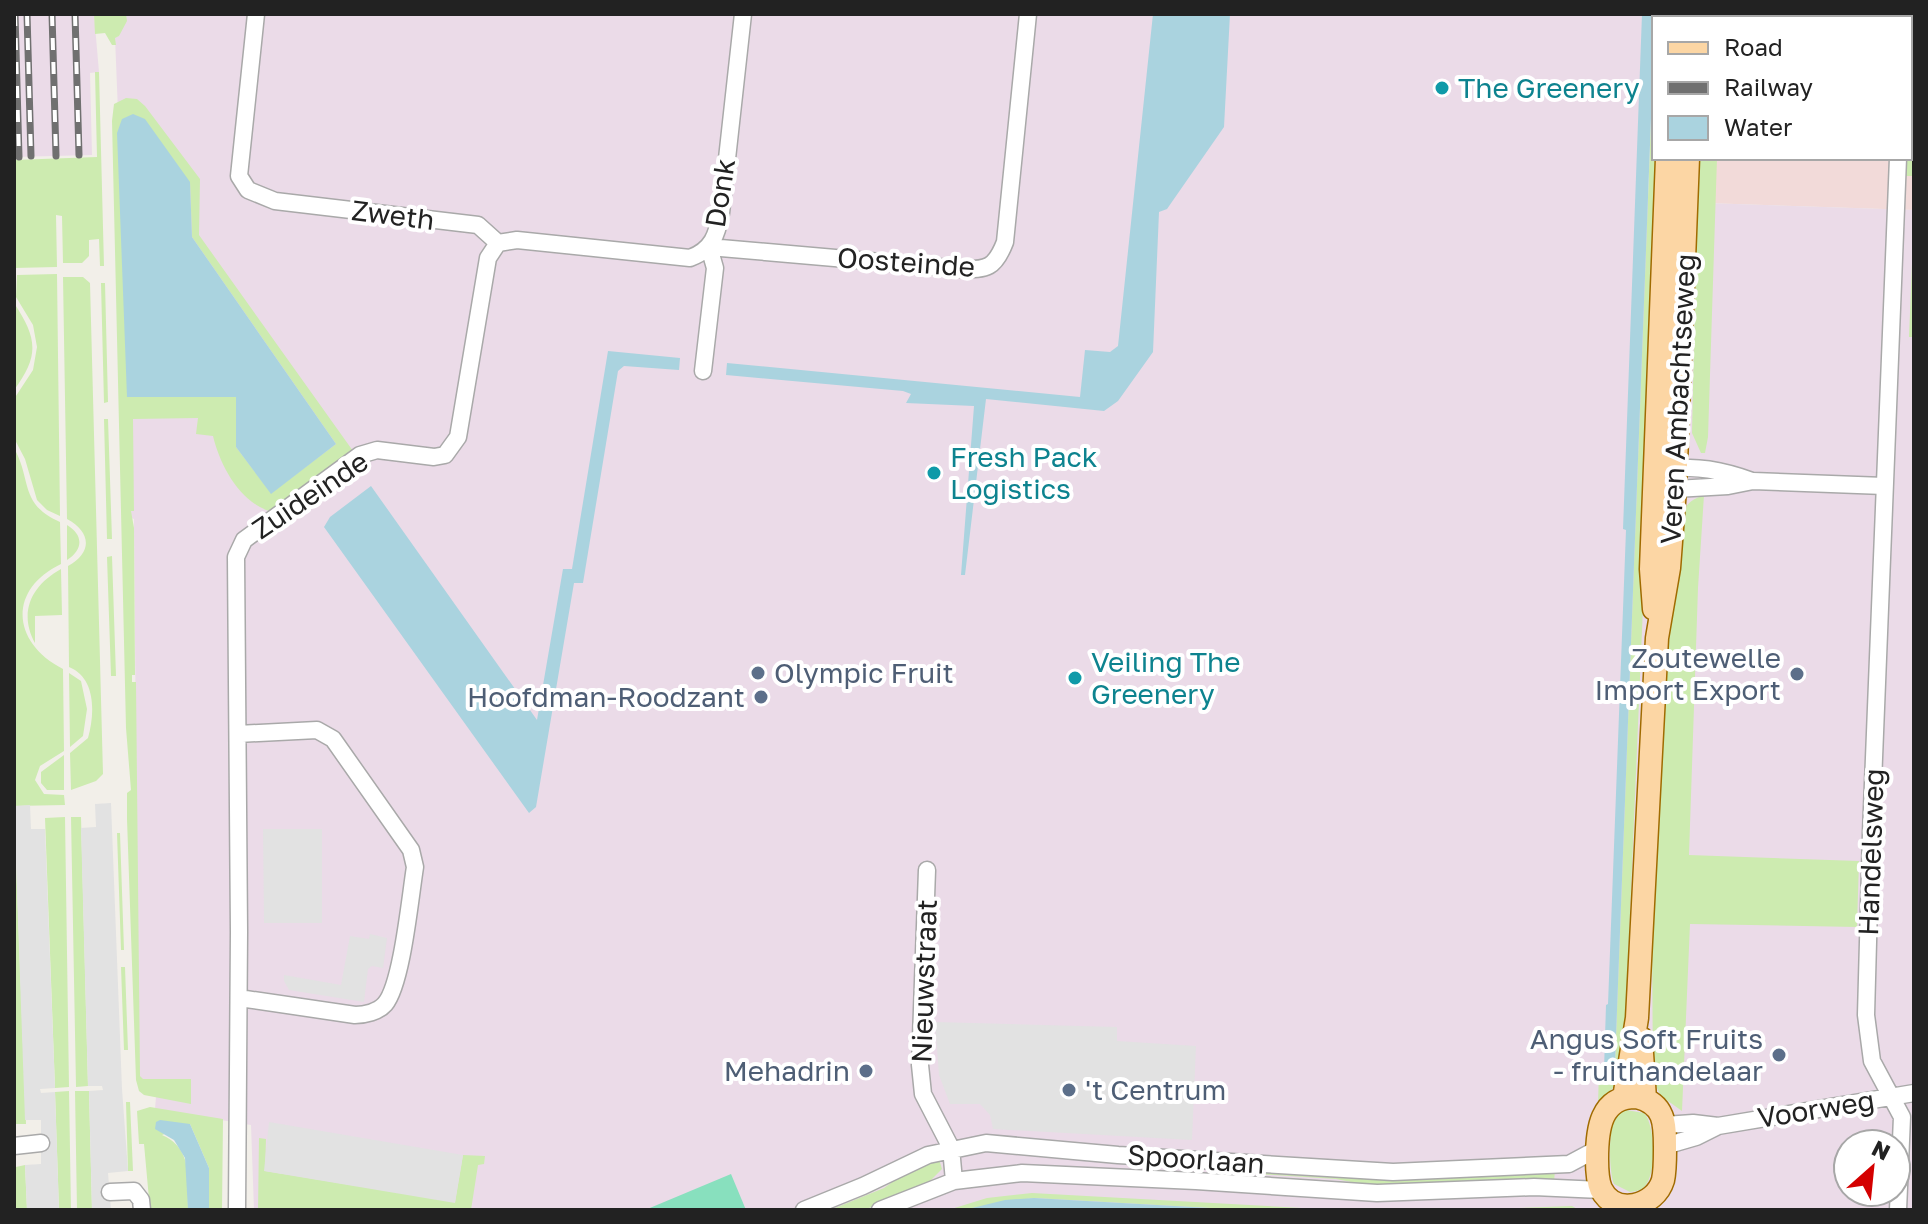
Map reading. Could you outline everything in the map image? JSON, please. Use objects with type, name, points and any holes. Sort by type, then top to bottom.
[{"type":"main road","name":"Veren Ambachtseweg","points":[[1667,160],[1669,479]]},
{"type":"main road","name":"Veren Ambachtseweg","points":[[1634,1099],[1657,638],[1651,569],[1669,479],[1688,160]]},
{"type":"main road","points":[[1634,1099],[1659,1109],[1665,1136],[1662,1183],[1652,1198],[1623,1204],[1597,1174],[1602,1116],[1612,1104],[1634,1099]]},
{"type":"street","name":"Zweth","points":[[256,14],[239,176],[248,190],[275,201],[478,225],[498,243]]},
{"type":"street","name":"Donk","points":[[703,371],[715,268],[709,247],[717,234],[721,213],[743,14]]},
{"type":"street","name":"Oosteinde","points":[[709,247],[961,269],[979,270],[992,266],[1005,242],[1028,14]]},
{"type":"street","name":"Handelsweg","points":[[1898,160],[1866,1015],[1872,1061],[1902,1117],[1898,1210]]},
{"type":"street","points":[[498,243],[517,240],[690,258],[709,247]]},
{"type":"street","name":"Zuideinde","points":[[237,1210],[236,557],[244,540],[360,455],[377,450],[434,457],[445,455],[453,447],[458,437],[488,258],[498,243]]},
{"type":"street","points":[[1669,479],[1728,486],[1753,481],[1884,486]]},
{"type":"street","points":[[238,734],[317,730],[333,739],[411,850],[415,867],[394,990],[383,1007],[355,1015],[239,998]]},
{"type":"street","name":"Nieuwstraat","points":[[927,870],[920,1065],[923,1094],[951,1148],[954,1181]]},
{"type":"street","name":"Voorweg","points":[[1665,1136],[1696,1137],[1718,1126],[1914,1093]]},
{"type":"street","points":[[14,1146],[41,1143]]},
{"type":"street","name":"Spoorlaan","points":[[804,1210],[928,1155],[986,1143],[1118,1155],[1393,1172],[1569,1164],[1597,1149]]},
{"type":"street","name":"Spoorlaan","points":[[880,1210],[954,1181],[1022,1173],[1377,1193],[1546,1187],[1623,1204]]},
{"type":"street","points":[[110,1192],[134,1191],[139,1195],[142,1210]]},
{"type":"shaded area","points":[[14,14],[94,14],[99,72],[90,73],[92,155],[14,157]]},
{"type":"shaded area","points":[[124,14],[1652,14],[1639,196],[1705,203],[1914,210],[1914,1210],[254,1210],[251,1125],[155,1109],[156,1097],[139,1083],[134,519],[131,518],[131,511],[134,511],[115,37],[119,36]]},
{"type":"shaded area","points":[[1914,14],[1914,210],[1705,203],[1708,160],[1912,160],[1912,16],[1717,16]]},
{"type":"shaded area","points":[[1914,14],[1914,28],[1912,16],[1729,16]]},
{"type":"shaded area","points":[[111,803],[128,1171],[108,1173],[111,1210],[92,1210],[89,1091],[103,1090],[102,1086],[88,1086],[81,828],[96,827],[95,804]]},
{"type":"shaded area","points":[[30,805],[31,829],[45,829],[55,1088],[40,1089],[41,1093],[55,1092],[59,1210],[27,1210],[25,1165],[41,1164],[41,1120],[25,1120],[14,806]]},
{"type":"shaded area","points":[[263,829],[322,829],[322,923],[264,923]]},
{"type":"shaded area","points":[[370,934],[387,938],[383,968],[372,966],[368,969],[364,1002],[289,990],[284,975],[341,985],[350,936],[369,939]]},
{"type":"shaded area","name":"'t Centrum","points":[[935,1022],[1117,1027],[1117,1041],[1196,1046],[1192,1140],[993,1129],[990,1115],[980,1104],[950,1104],[939,1075]]},
{"type":"shaded area","points":[[269,1122],[463,1155],[455,1203],[264,1171]]},
{"type":"green space","points":[[94,14],[126,14],[127,21],[115,38],[116,45],[112,45],[105,33],[95,34]]},
{"type":"green space","points":[[1914,68],[1914,176],[1906,176],[1906,160],[1912,160]]},
{"type":"green space","points":[[95,72],[99,72],[104,266],[100,266],[99,239],[89,240],[89,256],[82,263],[63,263],[62,216],[56,215],[57,267],[14,268],[14,160],[97,157]]},
{"type":"green space","points":[[1652,93],[1652,160],[1662,160],[1624,1056],[1618,1082],[1598,1105],[1599,1070],[1606,1073],[1615,1063]]},
{"type":"green space","points":[[126,98],[137,99],[200,179],[199,235],[353,451],[269,511],[249,499],[232,481],[220,459],[213,436],[196,434],[198,418],[133,419],[134,511],[131,511],[134,528],[135,675],[132,675],[132,682],[136,682],[140,1076],[143,1079],[191,1079],[191,1104],[144,1095],[139,1091],[136,1080],[127,819],[127,793],[131,790],[126,728],[114,104]],"holes":[[[190,182],[192,237],[336,444],[271,493],[236,447],[236,397],[127,396]]]},
{"type":"green space","points":[[1698,160],[1717,160],[1705,453],[1701,453],[1692,433]]},
{"type":"green space","points":[[1914,214],[1914,337],[1909,337]]},
{"type":"green space","points":[[57,274],[60,516],[47,510],[37,500],[25,459],[14,438],[14,399],[33,370],[37,347],[33,325],[16,297],[17,275]]},
{"type":"green space","points":[[63,277],[83,277],[90,283],[103,774],[96,781],[71,790],[70,753],[88,738],[92,707],[84,679],[69,667],[68,566],[82,555],[86,542],[81,530],[67,519]]},
{"type":"green space","points":[[101,283],[105,283],[108,402],[104,403]]},
{"type":"green space","points":[[14,303],[27,326],[32,346],[28,367],[14,390]]},
{"type":"green space","points":[[104,419],[108,419],[112,539],[107,539]]},
{"type":"green space","points":[[14,448],[32,499],[47,515],[60,522],[61,564],[43,575],[31,588],[24,602],[23,616],[26,631],[34,645],[63,669],[64,751],[40,766],[35,780],[44,794],[64,795],[65,805],[14,806]]},
{"type":"green space","points":[[1704,495],[1689,855],[1859,861],[1857,927],[1690,924],[1682,1111],[1661,1096],[1653,1080],[1652,940],[1665,668],[1678,525],[1686,506]]},
{"type":"green space","points":[[67,525],[79,538],[79,547],[67,560]]},
{"type":"green space","points":[[112,556],[116,676],[111,676],[107,557]]},
{"type":"green space","points":[[61,569],[62,615],[35,616],[35,643],[28,621],[31,600],[42,583]]},
{"type":"green space","points":[[69,673],[81,681],[87,709],[83,736],[70,747]]},
{"type":"green space","points":[[64,755],[64,790],[47,790],[41,783],[41,772]]},
{"type":"green space","points":[[14,806],[26,1124],[14,1124]]},
{"type":"green space","points":[[65,817],[69,1087],[55,1088],[45,818]]},
{"type":"green space","points":[[71,817],[81,817],[88,1086],[76,1087]]},
{"type":"green space","points":[[117,833],[120,833],[124,950],[121,950]]},
{"type":"green space","points":[[121,967],[125,967],[128,1050],[124,1050]]},
{"type":"green space","points":[[69,1091],[71,1210],[59,1210],[55,1092]]},
{"type":"green space","points":[[75,1091],[89,1091],[92,1210],[77,1210]]},
{"type":"green space","points":[[126,1102],[130,1102],[133,1171],[128,1171]]},
{"type":"green space","points":[[150,1107],[223,1119],[222,1210],[209,1210],[209,1168],[190,1124],[162,1135],[179,1148],[184,1157],[188,1177],[188,1210],[150,1210],[144,1144],[139,1144],[137,1111]]},
{"type":"green space","points":[[1626,1110],[1644,1113],[1653,1147],[1652,1168],[1647,1183],[1640,1190],[1630,1192],[1614,1184],[1610,1161],[1613,1124],[1617,1115]]},
{"type":"green space","points":[[259,1138],[266,1139],[265,1171],[455,1202],[463,1155],[485,1156],[484,1164],[478,1165],[471,1210],[258,1210]]},
{"type":"green space","points":[[939,1159],[942,1169],[927,1184],[864,1210],[830,1210],[884,1188],[916,1165]]},
{"type":"green space","points":[[25,1165],[27,1210],[14,1210],[16,1167]]},
{"type":"green space","points":[[1237,1170],[1555,1170],[1554,1182],[1386,1189],[1336,1179],[1241,1173]]},
{"type":"green space","points":[[731,1174],[746,1210],[645,1210]]},
{"type":"green space","points":[[1032,1193],[1338,1210],[1245,1210],[1035,1198],[948,1210],[987,1198]]},
{"type":"green space","points":[[1572,1206],[1579,1210],[1466,1210]]},
{"type":"water","points":[[1153,14],[1230,14],[1224,127],[1167,209],[1159,212],[1153,352],[1118,401],[1104,411],[986,399],[965,575],[961,575],[974,406],[906,403],[911,394],[903,391],[726,375],[727,363],[1080,397],[1085,350],[1110,352],[1118,346]]},
{"type":"water","points":[[1642,14],[1655,14],[1652,16],[1652,93],[1615,1063],[1614,1070],[1608,1074],[1604,1070],[1626,530],[1623,529]]},
{"type":"water","points":[[133,114],[145,119],[190,182],[192,237],[336,444],[271,494],[236,447],[236,397],[127,397],[117,133],[122,119]]},
{"type":"water","points":[[608,351],[680,358],[679,370],[624,366],[618,371],[583,583],[574,583],[536,807],[529,813],[324,527],[330,517],[371,486],[537,720],[563,569],[572,569]]},
{"type":"water","points":[[156,1122],[190,1124],[209,1168],[209,1210],[188,1210],[185,1158],[174,1140],[155,1129]]},
{"type":"water","points":[[1034,1198],[1245,1210],[964,1210],[1005,1200]]},
{"type":"railway","points":[[15,14],[19,157]]},
{"type":"railway","points":[[27,14],[31,156]]},
{"type":"railway","points":[[52,14],[56,156]]},
{"type":"railway","points":[[75,14],[79,155]]},
{"type":"place","name":"The Greenery","points":[[1442,88]]},
{"type":"place","name":"Fresh Pack Logistics","points":[[934,473]]},
{"type":"place","name":"Olympic Fruit","points":[[758,673]]},
{"type":"place","name":"Zoutewelle Import Export","points":[[1797,674]]},
{"type":"place","name":"Veiling The Greenery","points":[[1075,678]]},
{"type":"place","name":"Hoofdman-Roodzant","points":[[761,697]]},
{"type":"place","name":"Angus Soft Fruits - fruithandelaar","points":[[1779,1055]]},
{"type":"place","name":"Mehadrin","points":[[866,1071]]},
{"type":"place","name":"'t Centrum","points":[[1069,1090]]}]
